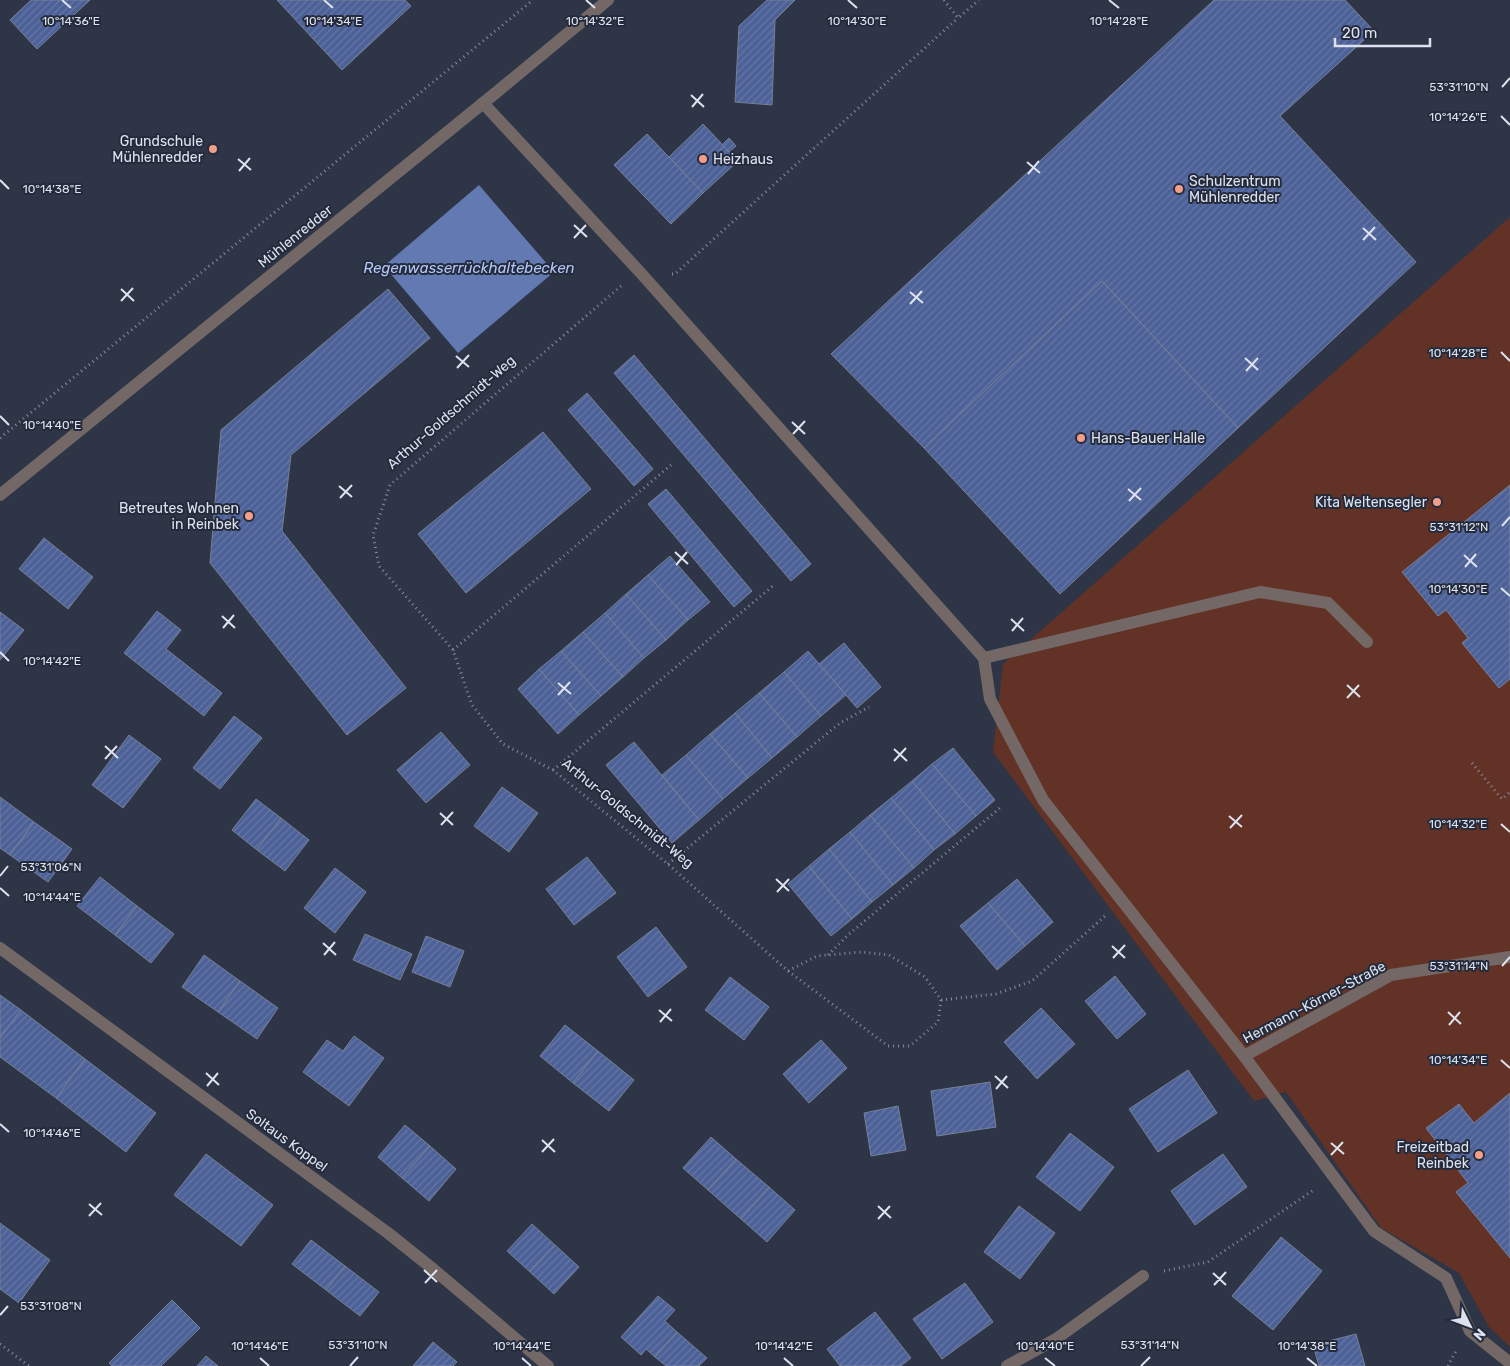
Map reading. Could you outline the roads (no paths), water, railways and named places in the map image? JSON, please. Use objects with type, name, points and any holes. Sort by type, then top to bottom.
[{"type":"street","name":"Mühlenredder","points":[[0,495],[608,0]]},
{"type":"street","points":[[483,103],[639,271],[984,658],[990,699],[1043,800],[1244,1056]]},
{"type":"street","points":[[984,658],[1260,592],[1328,603],[1367,642]]},
{"type":"street","name":"Soltaus Koppel","points":[[0,948],[388,1233],[548,1366]]},
{"type":"street","name":"Hermann-Körner-Straße","points":[[1510,957],[1391,975],[1244,1056],[1374,1231],[1446,1278],[1470,1331],[1510,1363]]},
{"type":"street","points":[[1007,1366],[1056,1339],[1143,1276]]},
{"type":"water","name":"Regenwasserrückhaltebecken","points":[[479,185],[554,272],[458,353],[384,266]]},
{"type":"place","name":"Grundschule Mühlenredder","points":[[213,149]]},
{"type":"place","name":"Heizhaus","points":[[703,159]]},
{"type":"place","name":"Schulzentrum Mühlenredder","points":[[1179,189]]},
{"type":"place","name":"Hans-Bauer Halle","points":[[1081,438]]},
{"type":"place","name":"Kita Weltensegler","points":[[1437,502]]},
{"type":"place","name":"Betreutes Wohnen in Reinbek","points":[[249,516]]},
{"type":"place","name":"Freizeitbad Reinbek","points":[[1479,1155]]}]
